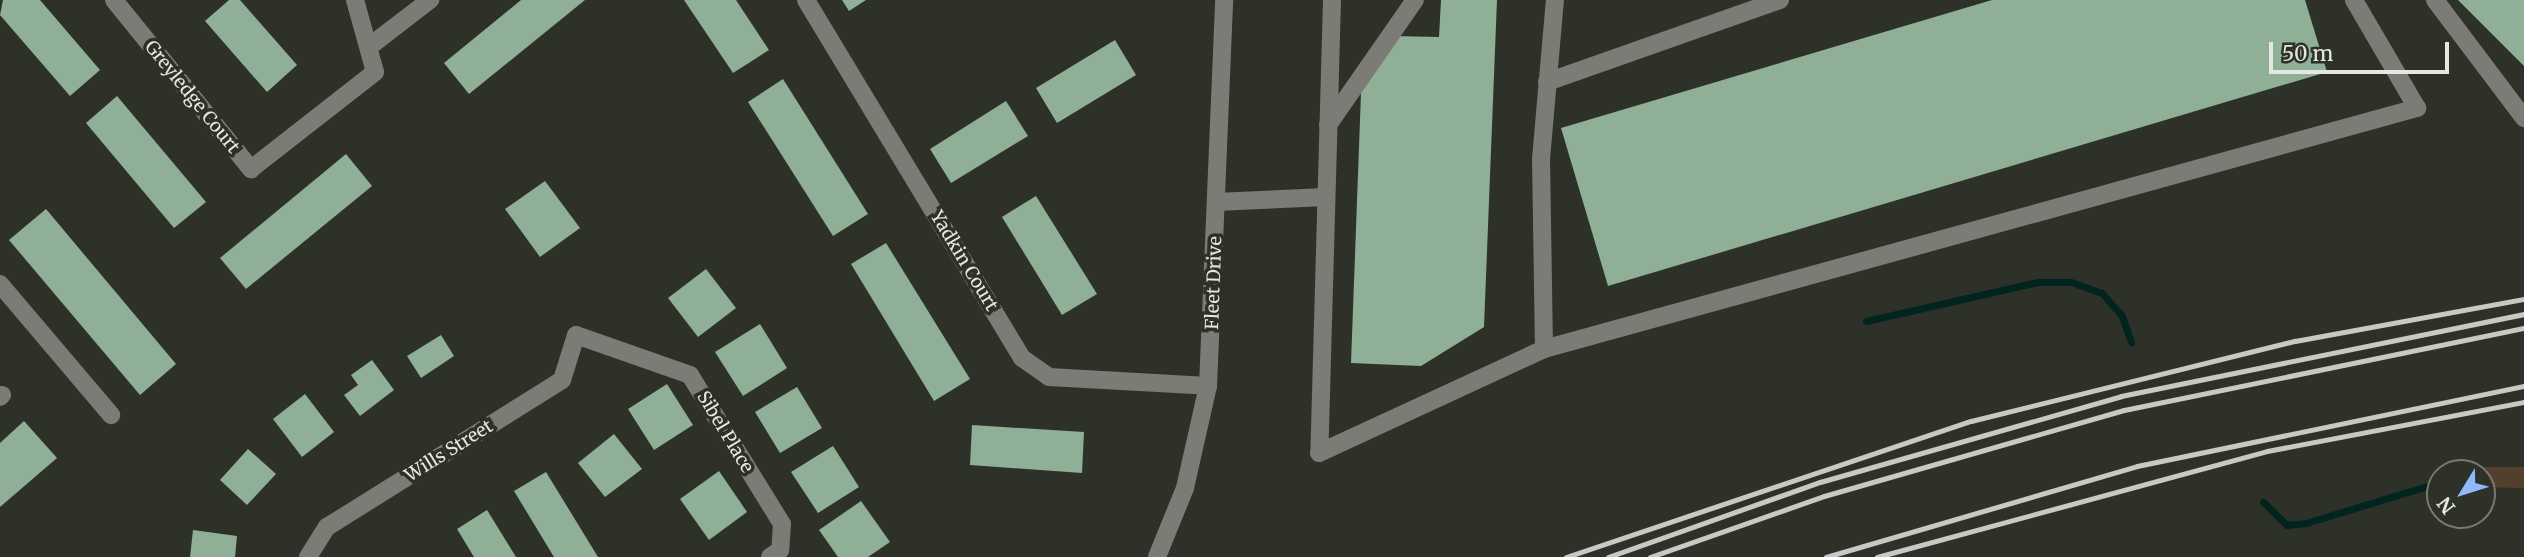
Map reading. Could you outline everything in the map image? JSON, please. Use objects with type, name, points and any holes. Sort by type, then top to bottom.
[{"type":"street","name":"Greyledge Court","points":[[114,0],[251,169],[374,72],[370,46]]},
{"type":"street","points":[[355,0],[370,46],[430,0]]},
{"type":"street","name":"Yadkin Court","points":[[806,0],[1023,358],[1049,377],[1208,386]]},
{"type":"street","name":"Fleet Drive","points":[[1157,557],[1185,488],[1208,386],[1224,0]]},
{"type":"street","points":[[1332,0],[1318,453],[1544,349],[2417,108],[2354,0]]},
{"type":"street","points":[[1328,125],[1415,0]]},
{"type":"street","points":[[1544,349],[1541,159],[1555,0]]},
{"type":"street","points":[[1547,82],[1780,0]]},
{"type":"street","points":[[2435,0],[2524,118]]},
{"type":"street","points":[[1216,202],[1326,197]]},
{"type":"street","points":[[0,285],[111,415]]},
{"type":"street","name":"Wills Street","points":[[308,557],[327,527],[562,380],[576,335]]},
{"type":"street","name":"Sibel Place","points":[[576,335],[690,375],[782,524],[780,550],[770,557]]},
{"type":"shaded area","points":[[2496,467],[2524,467],[2524,488],[2496,487]]},
{"type":"building","points":[[3,0],[40,0],[100,70],[70,96],[0,15]]},
{"type":"building","points":[[229,0],[240,0],[297,65],[267,92],[205,21]]},
{"type":"building","points":[[521,0],[585,0],[469,94],[444,63]]},
{"type":"building","points":[[684,0],[736,0],[769,50],[733,73]]},
{"type":"building","points":[[842,0],[866,0],[849,11]]},
{"type":"building","points":[[1441,0],[1497,0],[1484,327],[1421,366],[1351,363],[1361,93],[1392,36],[1439,37]]},
{"type":"building","points":[[1992,0],[2305,0],[2327,72],[1608,286],[1561,128]]},
{"type":"building","points":[[2458,0],[2524,0],[2524,66]]},
{"type":"building","points":[[1115,40],[1136,75],[1057,123],[1036,88]]},
{"type":"building","points":[[783,79],[868,214],[833,236],[748,102]]},
{"type":"building","points":[[117,96],[206,202],[174,228],[86,123]]},
{"type":"building","points":[[1006,101],[1028,136],[951,183],[930,149]]},
{"type":"building","points":[[346,154],[372,186],[246,289],[220,258]]},
{"type":"building","points":[[545,181],[580,228],[540,257],[505,209]]},
{"type":"building","points":[[1036,196],[1097,294],[1062,315],[1002,217]]},
{"type":"building","points":[[46,209],[176,364],[140,395],[9,240]]},
{"type":"building","points":[[886,243],[970,379],[934,401],[851,264]]},
{"type":"building","points":[[706,269],[736,308],[698,337],[668,298]]},
{"type":"building","points":[[760,324],[787,368],[743,396],[715,352]]},
{"type":"building","points":[[441,335],[454,356],[421,378],[407,356]]},
{"type":"building","points":[[372,360],[394,390],[360,416],[344,395],[358,385],[351,375]]},
{"type":"building","points":[[667,384],[693,425],[654,450],[628,409]]},
{"type":"building","points":[[797,387],[822,428],[780,453],[755,412]]},
{"type":"building","points":[[305,394],[334,432],[302,457],[273,419]]},
{"type":"building","points":[[24,421],[57,458],[0,507],[0,443]]},
{"type":"building","points":[[972,425],[1084,432],[1082,473],[970,465]]},
{"type":"building","points":[[614,434],[642,469],[605,497],[578,463]]},
{"type":"building","points":[[833,446],[859,487],[818,513],[791,472]]},
{"type":"building","points":[[248,449],[276,474],[247,505],[220,480]]},
{"type":"building","points":[[719,471],[747,512],[709,540],[680,499]]},
{"type":"building","points":[[546,472],[598,557],[554,557],[514,491]]},
{"type":"building","points":[[861,501],[890,542],[868,557],[838,557],[819,530]]},
{"type":"building","points":[[487,510],[516,557],[474,557],[457,529]]},
{"type":"building","points":[[193,530],[237,536],[235,557],[190,557]]},
{"type":"waterway","points":[[1866,321],[2038,282],[2071,282],[2102,293],[2122,316],[2131,342]]},
{"type":"waterway","points":[[2263,502],[2287,525],[2306,523],[2426,486]]},
{"type":"railway","points":[[1566,557],[1971,421],[2295,341],[2524,299]]},
{"type":"railway","points":[[1608,557],[1820,482],[2121,396],[2524,314]]},
{"type":"railway","points":[[1650,557],[1824,496],[2124,410],[2524,328]]},
{"type":"railway","points":[[1826,557],[2137,466],[2524,386]]},
{"type":"railway","points":[[1877,557],[2267,451],[2524,402]]}]
